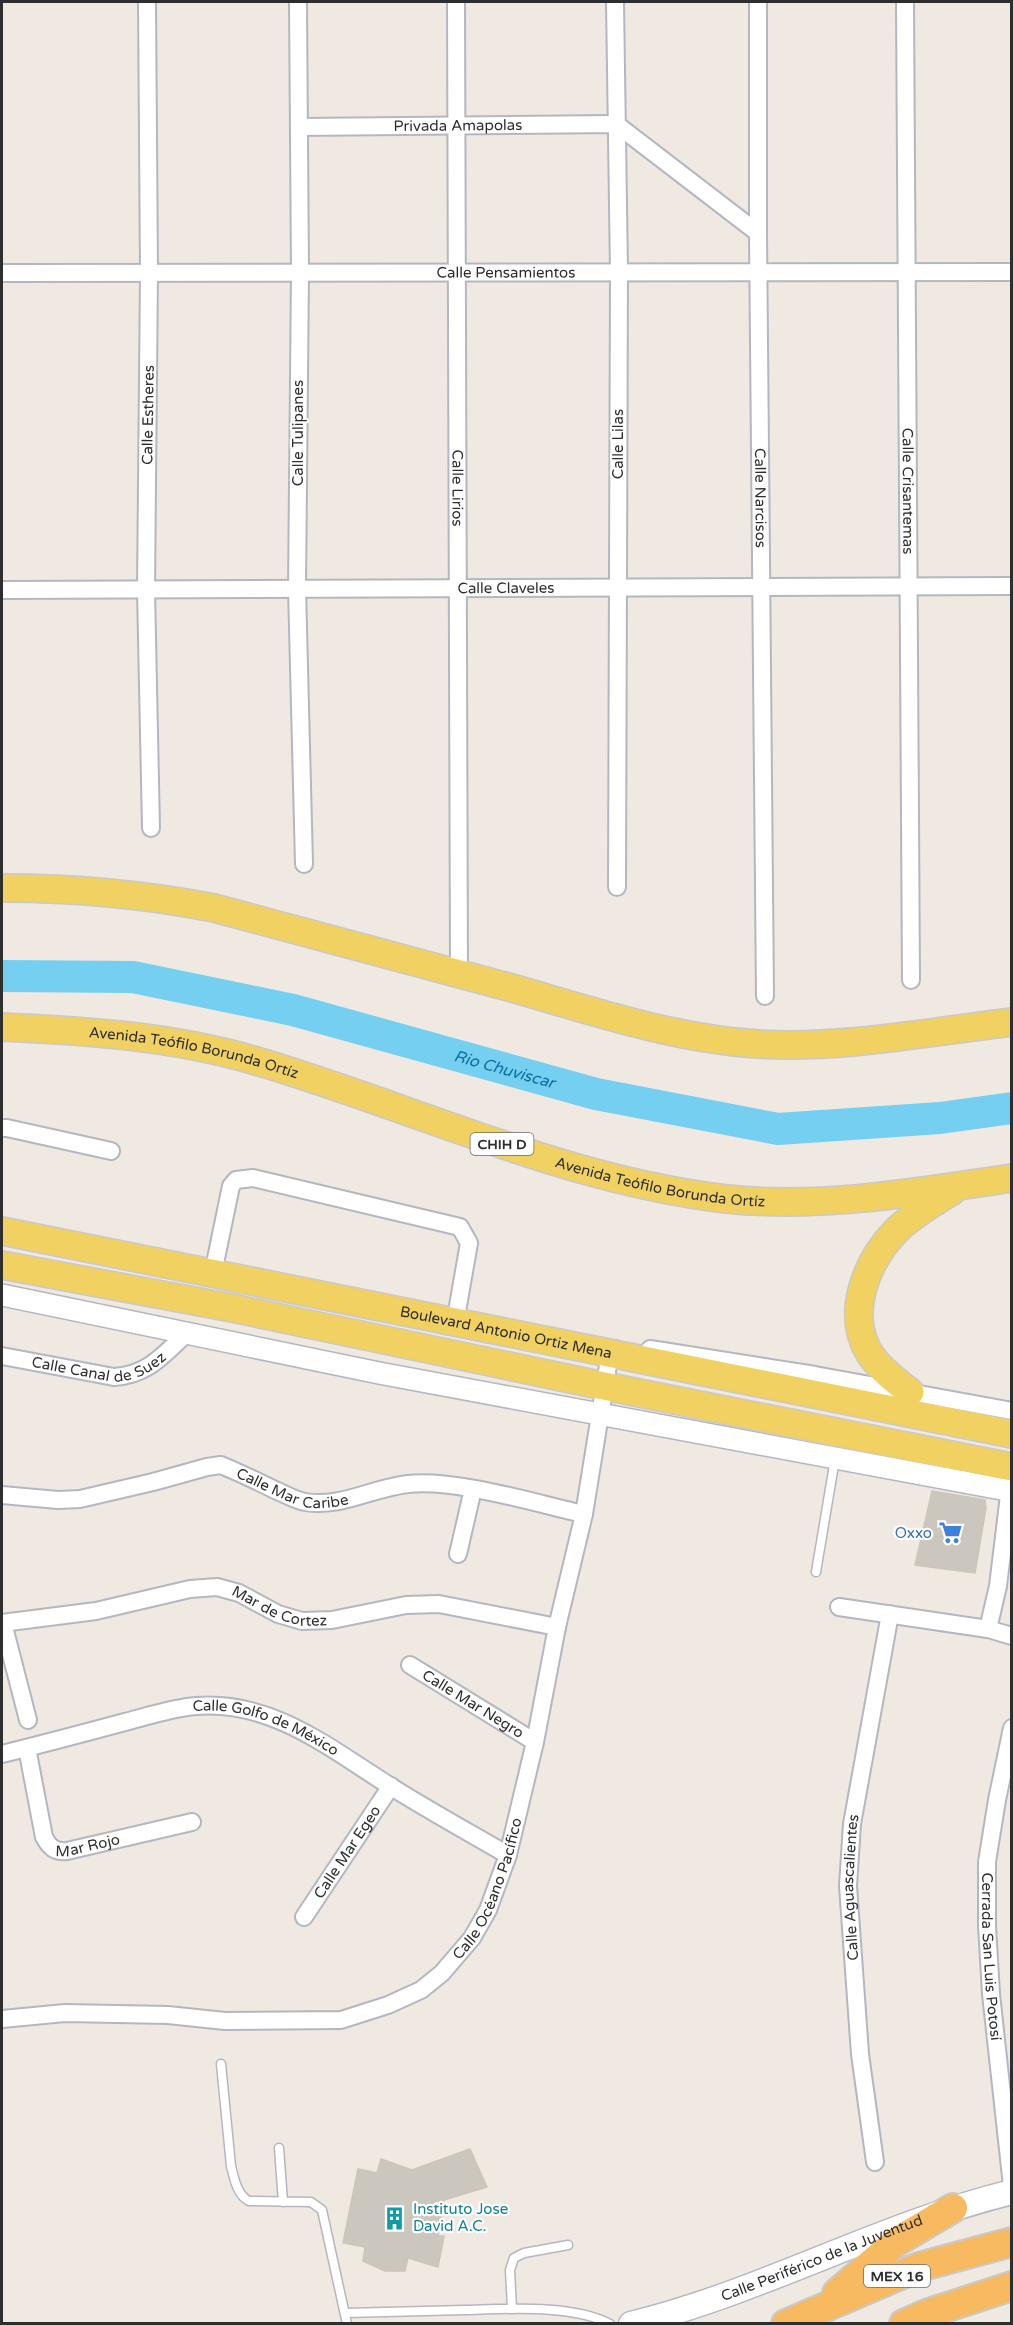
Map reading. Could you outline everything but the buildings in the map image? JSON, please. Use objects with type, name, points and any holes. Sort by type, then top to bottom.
[{"type":"highway","points":[[818,2310],[896,2242],[953,2208]]},
{"type":"highway","name":"MEX 16","points":[[786,2324],[919,2267],[1011,2242]]},
{"type":"highway","points":[[904,2324],[1011,2286]]},
{"type":"main road","points":[[2,888],[94,891],[154,897],[214,909],[619,1018],[699,1036],[759,1044],[861,1041],[1011,1022]]},
{"type":"main road","name":"Avenida Teófilo Borunda Ortíz","points":[[2,1027],[103,1032],[168,1040],[253,1060],[599,1175],[727,1199],[831,1202],[891,1196],[1011,1178]]},
{"type":"main road","points":[[910,1392],[885,1371],[869,1353],[859,1326],[861,1290],[877,1256],[895,1232],[914,1216],[959,1186]]},
{"type":"main road","name":"Boulevard Antonio Ortiz Mena","points":[[2,1231],[1011,1434]]},
{"type":"main road","name":"Boulevard Antonio Ortiz Mena","points":[[2,1265],[232,1308],[604,1386],[1011,1481]]},
{"type":"main road","name":"Calle Periférico de la Juventud","points":[[631,2324],[680,2311],[953,2208],[1011,2192]]},
{"type":"street","name":"Calle Estheres","points":[[147,2],[149,273],[146,590],[151,828]]},
{"type":"street","name":"Calle Tulipanes","points":[[298,2],[300,273],[297,588],[304,864]]},
{"type":"street","name":"Calle Lirios","points":[[456,2],[459,974]]},
{"type":"street","name":"Calle Lilas","points":[[615,2],[619,272],[617,887]]},
{"type":"street","name":"Calle Narcisos","points":[[758,2],[765,996]]},
{"type":"street","name":"Calle Crisantemas","points":[[905,2],[911,980]]},
{"type":"street","name":"Privada Amapolas","points":[[299,127],[616,124]]},
{"type":"street","points":[[616,124],[758,233]]},
{"type":"street","name":"Calle Pensamientos","points":[[2,273],[1011,272]]},
{"type":"street","name":"Calle Claveles","points":[[2,590],[1011,586]]},
{"type":"street","points":[[2,1128],[111,1151]]},
{"type":"street","points":[[213,1273],[231,1186],[236,1180],[253,1178],[460,1227],[469,1243],[455,1323]]},
{"type":"street","points":[[2,1295],[599,1416],[835,1458],[1011,1481],[1001,1587],[988,1629]]},
{"type":"street","name":"Calle Canal de Suez","points":[[2,1356],[114,1377],[131,1376],[146,1370],[187,1333]]},
{"type":"street","points":[[610,1353],[624,1347],[640,1347],[782,1369],[1011,1411]]},
{"type":"street","name":"Calle Océano Pacífico","points":[[2,2019],[65,2013],[168,2015],[225,2021],[341,2020],[388,2005],[421,1990],[442,1973],[472,1938],[488,1910],[508,1855],[536,1742],[557,1627],[584,1514],[610,1353]]},
{"type":"street","name":"Calle Mar Caribe","points":[[2,1495],[58,1500],[80,1499],[207,1467],[221,1466],[302,1502],[322,1504],[344,1501],[382,1489],[409,1484],[438,1484],[472,1489],[584,1514]]},
{"type":"street","points":[[458,1554],[472,1489]]},
{"type":"street","name":"Mar de Cortez","points":[[2,1623],[86,1612],[190,1589],[217,1587],[239,1593],[278,1614],[302,1622],[332,1620],[406,1605],[439,1604],[557,1627]]},
{"type":"street","points":[[839,1607],[988,1629],[1011,1636]]},
{"type":"street","name":"Calle Aguascalientes","points":[[875,2162],[860,2054],[848,1886],[852,1824],[890,1614]]},
{"type":"street","points":[[2,1623],[27,1720]]},
{"type":"street","name":"Calle Mar Negro","points":[[410,1665],[536,1742]]},
{"type":"street","name":"Calle Golfo de México","points":[[2,1754],[158,1713],[195,1706],[224,1706],[250,1710],[289,1723],[390,1786],[508,1855]]},
{"type":"street","name":"Cerrada San Luis Potosí","points":[[1011,1728],[987,1862],[987,1926],[991,1994],[1011,2186]]},
{"type":"street","name":"Mar Rojo","points":[[27,1748],[44,1837],[57,1852],[192,1822]]},
{"type":"street","name":"Calle Mar Egeo","points":[[304,1917],[390,1786]]},
{"type":"lane","points":[[816,1572],[835,1458]]},
{"type":"lane","points":[[221,2064],[231,2166],[235,2182],[245,2199],[249,2201],[311,2202],[322,2211],[347,2324]]},
{"type":"lane","points":[[279,2148],[283,2202]]},
{"type":"lane","points":[[513,2309],[510,2270],[514,2258],[524,2253],[568,2244]]},
{"type":"lane","points":[[345,2313],[513,2309],[576,2312],[599,2317],[610,2324]]},
{"type":"waterway","name":"Rio Chuviscar","points":[[2,976],[133,977],[293,1010],[596,1094],[778,1129],[940,1118],[1012,1108]]},
{"type":"place","name":"Oxxo","points":[[950,1533]]},
{"type":"place","name":"Instituto Jose David A.C.","points":[[395,2218]]}]
